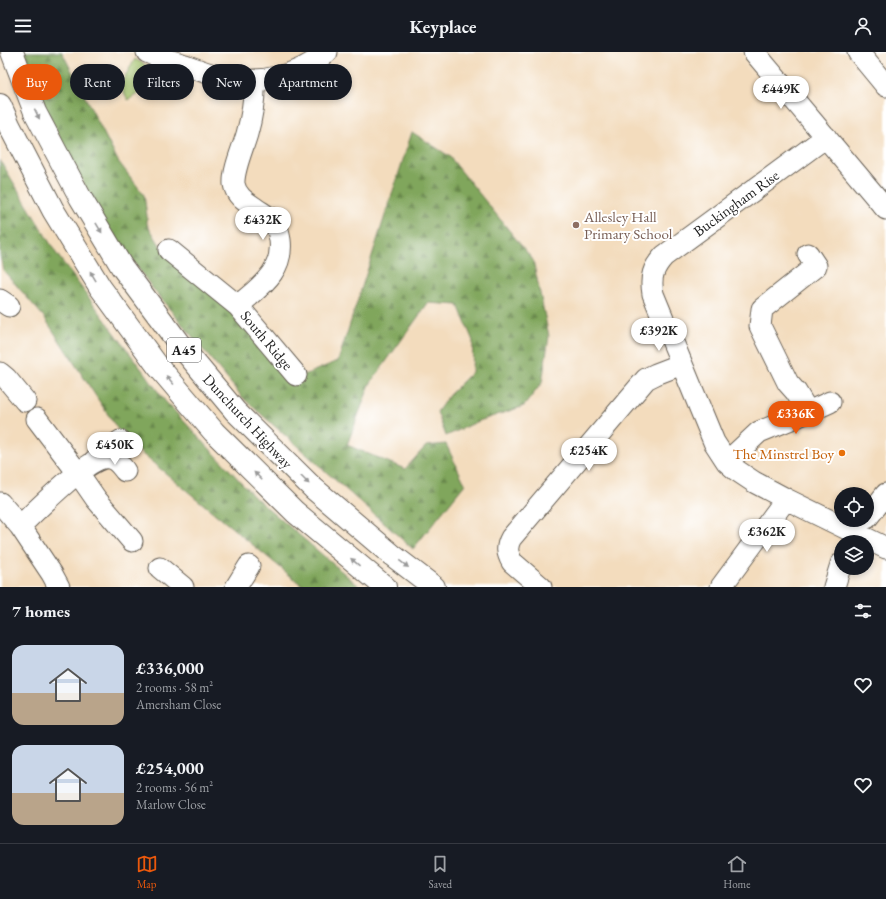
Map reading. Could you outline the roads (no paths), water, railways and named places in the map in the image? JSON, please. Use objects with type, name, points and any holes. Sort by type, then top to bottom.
[{"type":"highway","name":"Dunchurch Highway","points":[[12,52],[35,112],[80,197],[122,267],[180,345],[235,411],[313,488],[392,555],[434,587]]},
{"type":"highway","name":"Dunchurch Highway","points":[[0,105],[9,126],[53,210],[100,287],[157,365],[214,432],[295,512],[386,587]]},
{"type":"street","points":[[147,52],[192,60],[202,66]]},
{"type":"street","points":[[256,81],[294,72],[308,66],[327,52]]},
{"type":"street","points":[[858,52],[886,86]]},
{"type":"street","points":[[764,56],[826,137],[886,209]]},
{"type":"street","name":"South Ridge","points":[[238,306],[269,278],[277,267],[280,245],[279,233],[275,224],[267,216],[244,200],[237,193],[234,185],[234,176],[247,134],[254,100]]},
{"type":"street","name":"Buckingham Rise","points":[[826,137],[664,256],[657,263],[654,271],[652,279],[652,294],[714,442],[727,462],[744,476],[786,500],[858,529],[886,548]]},
{"type":"street","name":"South Ridge","points":[[169,250],[238,306],[296,375]]},
{"type":"street","points":[[808,254],[816,266],[762,309],[760,326],[788,383],[796,392],[808,412]]},
{"type":"street","points":[[541,587],[512,562],[508,550],[508,544],[511,538],[646,380],[656,374],[682,364]]},
{"type":"street","points":[[0,373],[25,401]]},
{"type":"street","points":[[727,462],[759,432],[830,402]]},
{"type":"street","points":[[37,419],[84,469],[96,500],[132,541]]},
{"type":"street","points":[[20,526],[70,479],[120,441]]},
{"type":"street","points":[[84,469],[98,460],[108,457],[115,459],[125,471]]},
{"type":"street","points":[[858,529],[886,494]]},
{"type":"street","points":[[721,587],[786,500]]},
{"type":"street","points":[[0,503],[20,526],[59,587]]},
{"type":"street","points":[[236,587],[249,566]]},
{"type":"street","points":[[160,568],[183,587]]},
{"type":"street","points":[[834,587],[838,575]]},
{"type":"place","name":"Allesley Hall Primary School","points":[[576,225]]},
{"type":"place","name":"The Minstrel Boy","points":[[842,453]]}]
